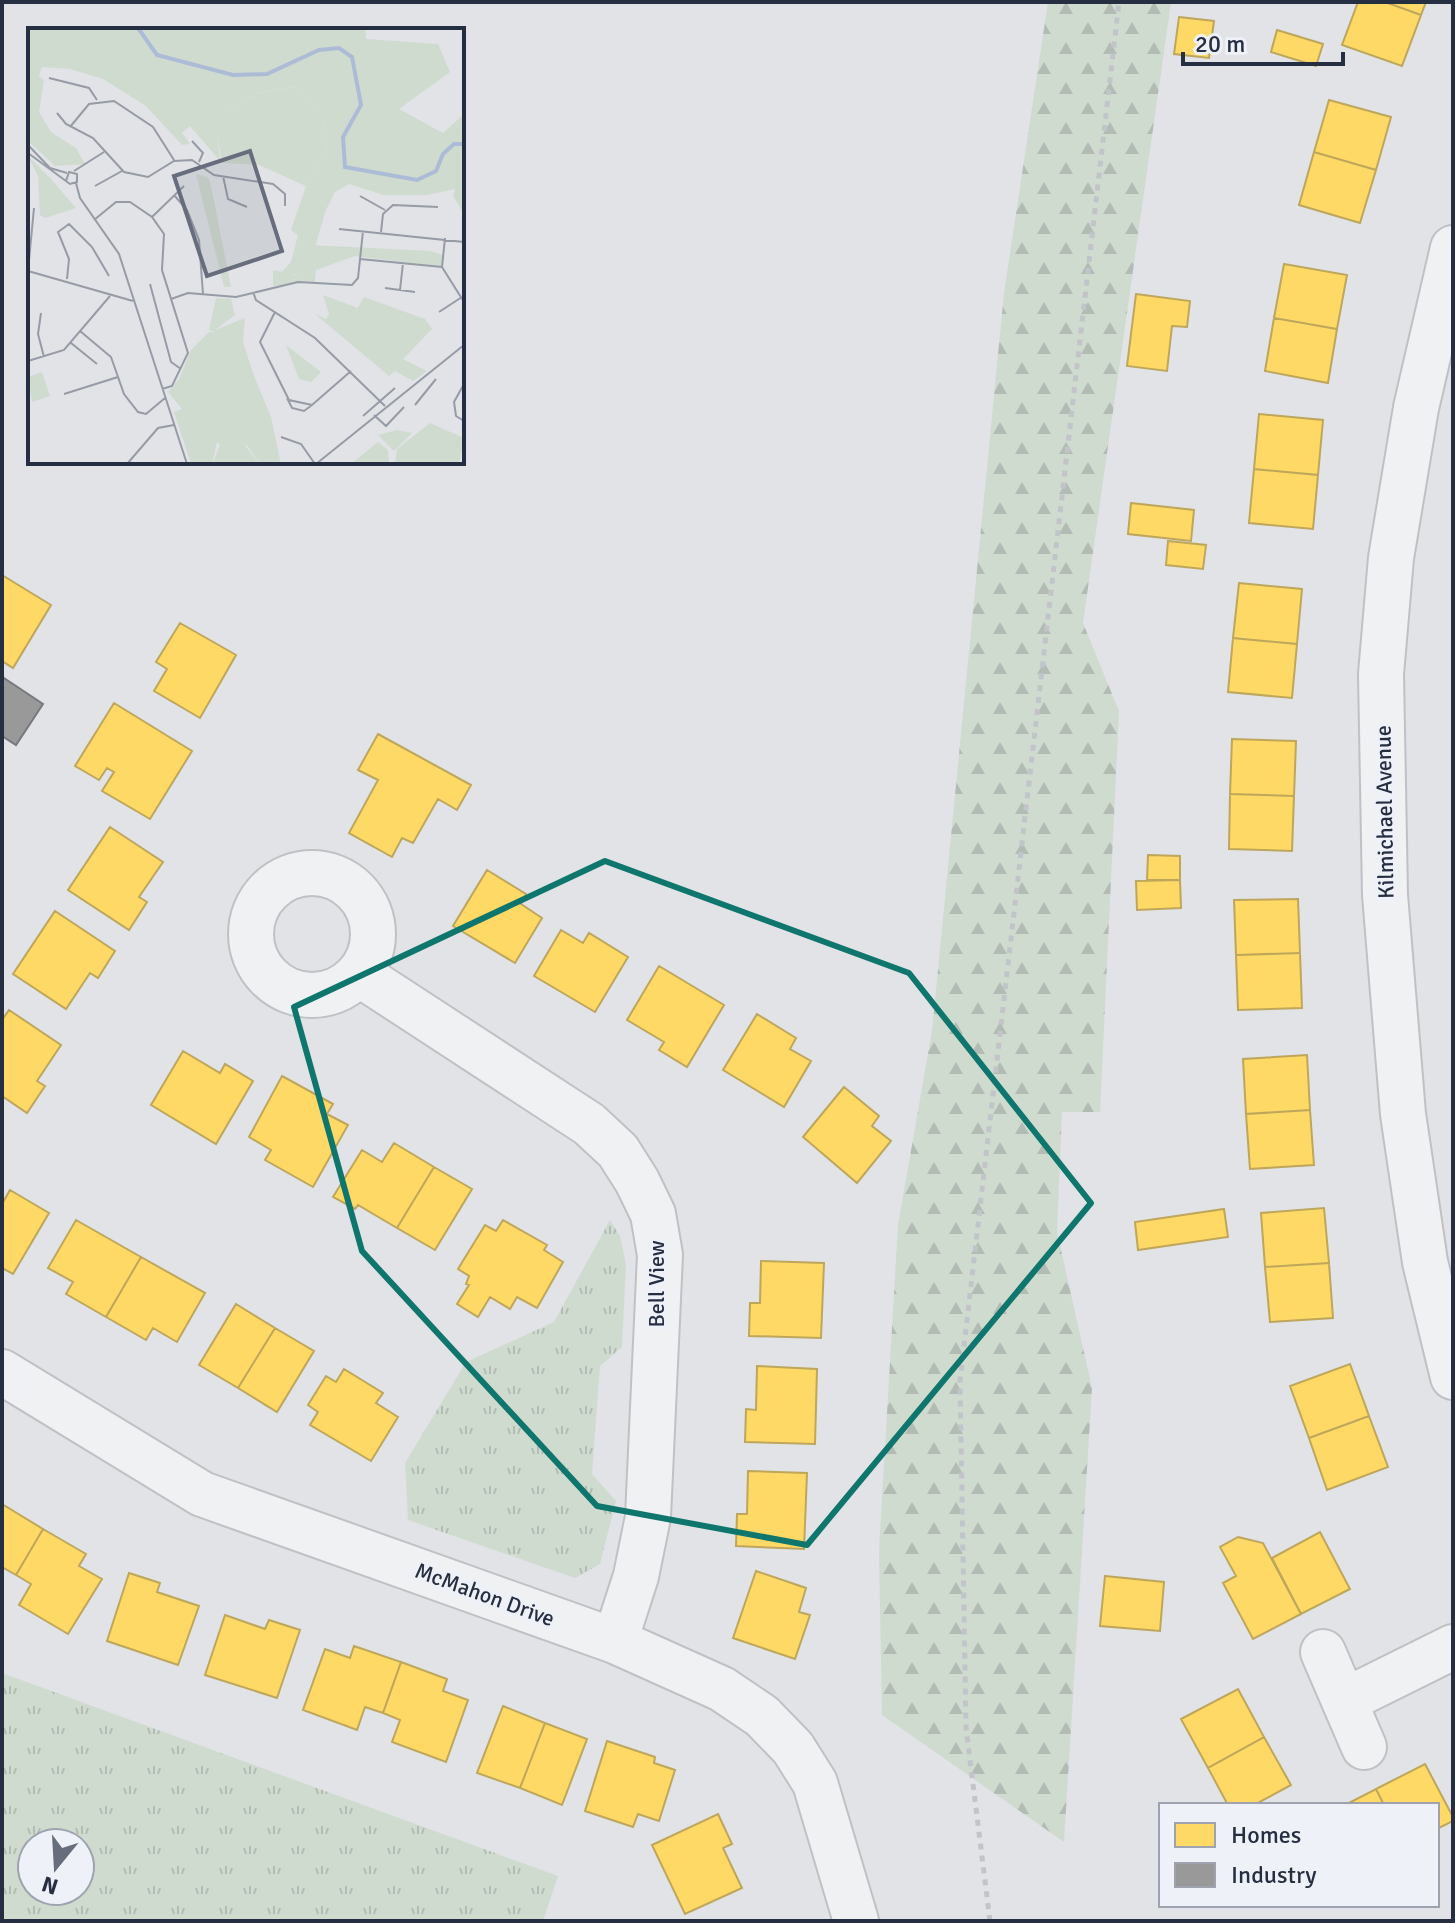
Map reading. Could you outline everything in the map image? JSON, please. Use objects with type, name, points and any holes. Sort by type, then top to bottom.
[{"type":"street","name":"Kilmichael Avenue","points":[[1453,248],[1416,408],[1398,513],[1381,674],[1385,895],[1403,1114],[1425,1262],[1453,1377]]},
{"type":"street","name":"Bell View","points":[[359,974],[589,1124],[618,1151],[653,1214],[660,1255],[648,1517],[636,1576],[615,1641]]},
{"type":"street","name":"McMahon Drive","points":[[2,1372],[202,1494],[615,1641],[722,1689],[762,1716],[793,1748],[815,1783],[856,1921]]},
{"type":"street","points":[[1344,1701],[1453,1647]]},
{"type":"street","points":[[1323,1652],[1364,1747]]},
{"type":"path","points":[[990,1921],[966,1728],[960,1381],[1119,2]]},
{"type":"highlighted area","points":[[605,861],[909,973],[1091,1203],[807,1545],[597,1506],[362,1251],[294,1007]]},
{"type":"green space","points":[[1048,2],[1171,2],[1083,623],[1119,711],[1100,1112],[1062,1112],[1057,1232],[1092,1388],[1064,1842],[882,1715],[879,1550],[898,1225],[932,1031],[1004,293]]},
{"type":"green space","points":[[610,1220],[620,1236],[626,1265],[622,1347],[600,1366],[592,1474],[616,1501],[600,1564],[575,1578],[408,1520],[405,1463],[466,1362],[554,1322]]},
{"type":"green space","points":[[2,1673],[558,1876],[543,1921],[2,1921]]},
{"type":"building: Homes","points":[[1358,2],[1385,2],[1421,15],[1402,66],[1342,45]]},
{"type":"building: Homes","points":[[1385,2],[1426,2],[1421,15]]},
{"type":"building: Homes","points":[[1179,17],[1214,21],[1209,58],[1174,54]]},
{"type":"building: Homes","points":[[1277,30],[1323,44],[1316,66],[1271,52]]},
{"type":"building: Homes","points":[[1329,100],[1391,117],[1376,170],[1314,152]]},
{"type":"building: Homes","points":[[1314,152],[1376,170],[1360,223],[1299,205]]},
{"type":"building: Homes","points":[[1284,264],[1347,275],[1337,329],[1274,318]]},
{"type":"building: Homes","points":[[1136,294],[1190,301],[1187,327],[1172,326],[1167,371],[1127,366]]},
{"type":"building: Homes","points":[[1274,318],[1337,329],[1328,383],[1265,371]]},
{"type":"building: Homes","points":[[1259,414],[1323,420],[1318,475],[1254,469]]},
{"type":"building: Homes","points":[[1254,469],[1318,475],[1313,529],[1249,523]]},
{"type":"building: Homes","points":[[1131,503],[1194,510],[1191,541],[1128,534]]},
{"type":"building: Homes","points":[[1168,541],[1206,545],[1203,569],[1166,565]]},
{"type":"building: Homes","points":[[2,575],[51,605],[13,668],[2,661]]},
{"type":"building: Homes","points":[[1239,583],[1302,589],[1297,644],[1233,638]]},
{"type":"building: Homes","points":[[180,623],[236,655],[200,718],[154,691],[167,669],[156,662]]},
{"type":"building: Homes","points":[[1233,638],[1297,644],[1292,698],[1228,692]]},
{"type":"building: Homes","points":[[114,703],[192,751],[150,819],[102,791],[114,772],[107,768],[99,780],[75,766]]},
{"type":"building: Homes","points":[[378,734],[471,785],[457,810],[438,799],[413,843],[402,838],[392,857],[349,833],[378,780],[358,770]]},
{"type":"building: Homes","points":[[1232,739],[1296,741],[1294,796],[1230,794]]},
{"type":"building: Homes","points":[[1230,794],[1294,796],[1292,851],[1229,849]]},
{"type":"building: Homes","points":[[110,827],[163,862],[139,897],[147,902],[129,930],[68,890]]},
{"type":"building: Homes","points":[[1148,855],[1180,856],[1180,880],[1147,880]]},
{"type":"building: Homes","points":[[487,870],[526,894],[521,904],[542,918],[515,963],[453,926]]},
{"type":"building: Homes","points":[[1180,880],[1181,908],[1137,910],[1136,881]]},
{"type":"building: Homes","points":[[1298,899],[1300,953],[1236,955],[1234,900]]},
{"type":"building: Homes","points":[[55,911],[115,951],[98,978],[90,973],[66,1009],[13,974]]},
{"type":"building: Homes","points":[[561,930],[583,943],[589,933],[628,957],[595,1012],[534,976]]},
{"type":"building: Homes","points":[[1300,953],[1302,1008],[1238,1010],[1236,955]]},
{"type":"building: Homes","points":[[659,966],[724,1005],[687,1067],[659,1050],[664,1042],[627,1020]]},
{"type":"building: Homes","points":[[9,1010],[61,1045],[37,1081],[45,1086],[27,1113],[2,1096],[2,1020]]},
{"type":"building: Homes","points":[[757,1014],[796,1038],[790,1049],[811,1061],[784,1107],[723,1070]]},
{"type":"building: Homes","points":[[183,1051],[220,1073],[225,1064],[253,1081],[216,1144],[151,1105]]},
{"type":"building: Homes","points":[[1307,1055],[1310,1110],[1246,1114],[1243,1059]]},
{"type":"building: Homes","points":[[282,1076],[333,1104],[327,1114],[348,1125],[313,1187],[265,1160],[271,1150],[249,1137]]},
{"type":"building: Homes","points":[[844,1087],[879,1116],[872,1126],[891,1141],[857,1183],[803,1137]]},
{"type":"building: Homes","points":[[1310,1110],[1314,1165],[1250,1169],[1246,1114]]},
{"type":"building: Homes","points":[[394,1143],[434,1167],[397,1228],[358,1205],[355,1209],[333,1197],[362,1150],[382,1162]]},
{"type":"building: Homes","points":[[434,1167],[472,1189],[435,1250],[397,1228]]},
{"type":"building: Homes","points":[[10,1190],[49,1213],[13,1274],[2,1268],[2,1204]]},
{"type":"building: Homes","points":[[1324,1208],[1329,1263],[1265,1267],[1261,1213]]},
{"type":"building: Homes","points":[[1224,1209],[1228,1237],[1138,1250],[1135,1222]]},
{"type":"building: Homes","points":[[76,1220],[141,1257],[106,1317],[66,1294],[73,1282],[48,1268]]},
{"type":"building: Homes","points":[[503,1220],[547,1245],[544,1250],[563,1262],[537,1308],[517,1297],[510,1309],[490,1297],[478,1317],[457,1304],[469,1285],[466,1284],[469,1276],[458,1269],[485,1225],[496,1231]]},
{"type":"building: Homes","points":[[141,1257],[205,1293],[177,1342],[153,1328],[146,1340],[106,1317]]},
{"type":"building: Homes","points":[[761,1261],[824,1263],[821,1338],[749,1336],[750,1303],[760,1303]]},
{"type":"building: Homes","points":[[1329,1263],[1333,1318],[1270,1322],[1265,1267]]},
{"type":"building: Homes","points":[[236,1304],[275,1328],[238,1388],[199,1365]]},
{"type":"building: Homes","points":[[275,1328],[314,1351],[277,1412],[238,1388]]},
{"type":"building: Homes","points":[[1350,1364],[1369,1416],[1309,1438],[1290,1386]]},
{"type":"building: Homes","points":[[757,1366],[817,1369],[815,1444],[745,1442],[746,1409],[756,1410]]},
{"type":"building: Homes","points":[[344,1369],[383,1393],[376,1403],[398,1417],[371,1461],[310,1425],[318,1412],[308,1405],[326,1376],[336,1382]]},
{"type":"building: Homes","points":[[1369,1416],[1388,1467],[1327,1490],[1309,1438]]},
{"type":"building: Homes","points":[[748,1471],[807,1473],[804,1549],[736,1546],[737,1514],[747,1514]]},
{"type":"building: Homes","points":[[2,1504],[43,1529],[16,1575],[2,1567]]},
{"type":"building: Homes","points":[[43,1529],[86,1554],[79,1566],[102,1579],[68,1634],[19,1605],[31,1584],[16,1575]]},
{"type":"building: Homes","points":[[1320,1532],[1350,1589],[1301,1614],[1272,1558]]},
{"type":"building: Homes","points":[[1238,1537],[1263,1543],[1301,1614],[1253,1639],[1223,1583],[1236,1576],[1220,1547]]},
{"type":"building: Homes","points":[[756,1571],[806,1588],[799,1612],[810,1615],[795,1659],[733,1638]]},
{"type":"building: Homes","points":[[129,1573],[160,1583],[157,1592],[199,1606],[178,1665],[107,1641]]},
{"type":"building: Homes","points":[[1105,1576],[1164,1582],[1160,1631],[1100,1626]]},
{"type":"building: Homes","points":[[225,1615],[265,1629],[269,1620],[300,1630],[277,1698],[205,1675]]},
{"type":"building: Homes","points":[[354,1646],[401,1662],[383,1713],[365,1707],[357,1730],[303,1710],[325,1649],[350,1658]]},
{"type":"building: Homes","points":[[401,1662],[447,1679],[443,1691],[468,1700],[446,1762],[392,1742],[400,1720],[383,1713]]},
{"type":"building: Homes","points":[[1238,1689],[1264,1737],[1208,1768],[1181,1719]]},
{"type":"building: Homes","points":[[503,1706],[545,1723],[520,1788],[477,1773]]},
{"type":"building: Homes","points":[[545,1723],[587,1739],[562,1805],[520,1788]]},
{"type":"building: Homes","points":[[1264,1737],[1291,1785],[1258,1803],[1227,1803],[1208,1768]]},
{"type":"building: Homes","points":[[607,1741],[655,1757],[654,1763],[675,1770],[659,1821],[638,1814],[633,1827],[585,1811]]},
{"type":"building: Homes","points":[[1425,1764],[1453,1821],[1439,1828],[1439,1803],[1383,1803],[1376,1789]]},
{"type":"building: Homes","points":[[1376,1789],[1383,1803],[1349,1803]]},
{"type":"building: Homes","points":[[718,1814],[732,1844],[723,1848],[742,1888],[685,1914],[652,1845]]},
{"type":"building: Industry","points":[[4,678],[43,704],[16,745],[2,736]]}]
